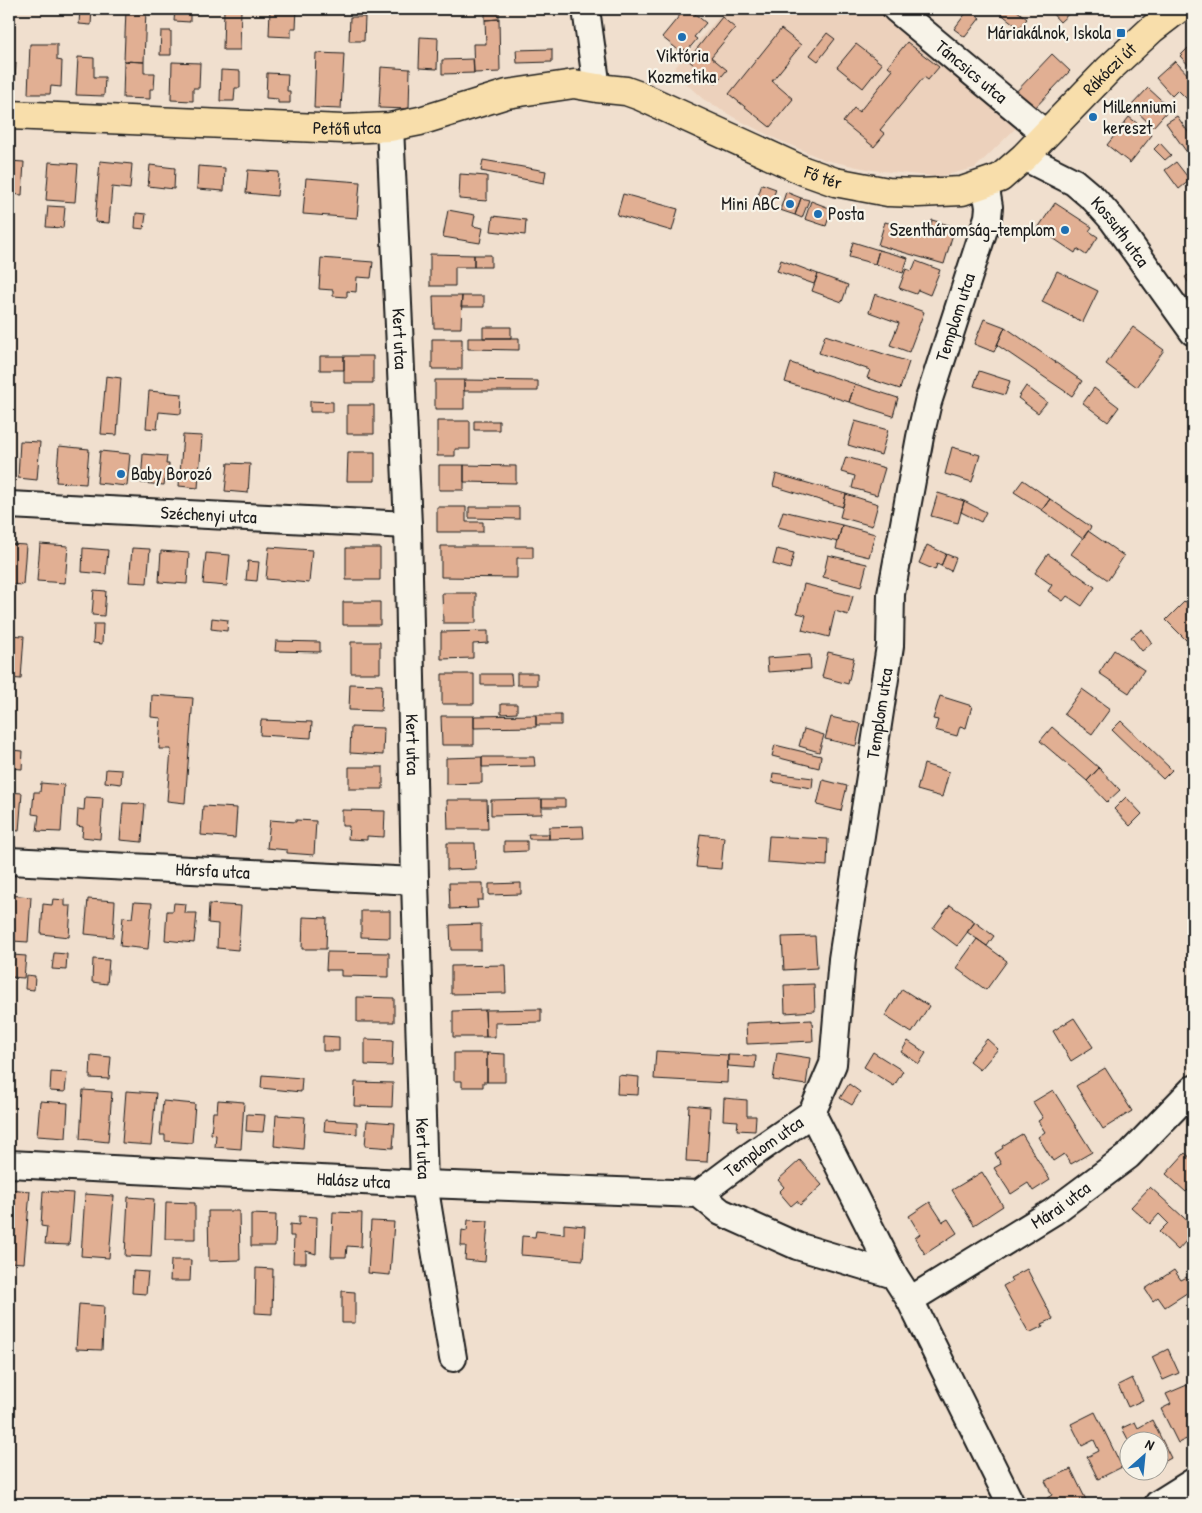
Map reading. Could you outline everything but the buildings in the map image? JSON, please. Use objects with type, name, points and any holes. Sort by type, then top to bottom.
[{"type":"main road","name":"Rákóczi út","points":[[1046,134],[1109,69],[1152,29],[1178,9]]},
{"type":"main road","name":"Petőfi utca","points":[[9,115],[344,128],[390,127],[420,121],[507,94],[574,84],[597,88]]},
{"type":"main road","name":"Fő tér","points":[[597,88],[626,91],[640,96],[804,171],[835,182],[888,192],[962,191],[1000,178],[1046,134]]},
{"type":"street","points":[[586,9],[597,88]]},
{"type":"street","name":"Táncsics utca","points":[[896,9],[1046,134]]},
{"type":"street","name":"Kert utca","points":[[390,127],[408,525],[415,881],[424,1184],[453,1358]]},
{"type":"street","name":"Kossuth utca","points":[[1024,157],[1074,182],[1094,199],[1112,219],[1193,332]]},
{"type":"street","name":"Templom utca","points":[[699,1194],[812,1113],[832,1064],[842,959],[890,646],[891,594],[928,402],[988,216],[989,207],[985,183]]},
{"type":"street","name":"Széchenyi utca","points":[[9,505],[408,525]]},
{"type":"street","name":"Hársfa utca","points":[[9,861],[415,881]]},
{"type":"street","name":"Márai utca","points":[[910,1300],[1054,1212],[1128,1156],[1193,1089]]},
{"type":"street","points":[[812,1113],[894,1275],[910,1300],[1011,1504]]},
{"type":"street","name":"Halász utca","points":[[9,1164],[424,1184],[699,1194]]},
{"type":"street","points":[[699,1194],[721,1212],[797,1246],[894,1275]]},
{"type":"street","points":[[1158,1504],[1193,1482]]},
{"type":"shaded area","points":[[726,9],[881,9],[1020,124],[975,168],[938,177],[872,170],[825,160],[774,138],[735,118],[703,99],[672,71]]},
{"type":"place","name":"Máriakálnok, Iskola","points":[[1121,33]]},
{"type":"place","name":"Viktória Kozmetika","points":[[682,37]]},
{"type":"place","name":"Millenniumi kereszt","points":[[1093,117]]},
{"type":"place","name":"Mini ABC","points":[[790,204]]},
{"type":"place","name":"Posta","points":[[818,214]]},
{"type":"place","name":"Szentháromság-templom","points":[[1065,230]]},
{"type":"place","name":"Baby Borozó","points":[[121,474]]}]
